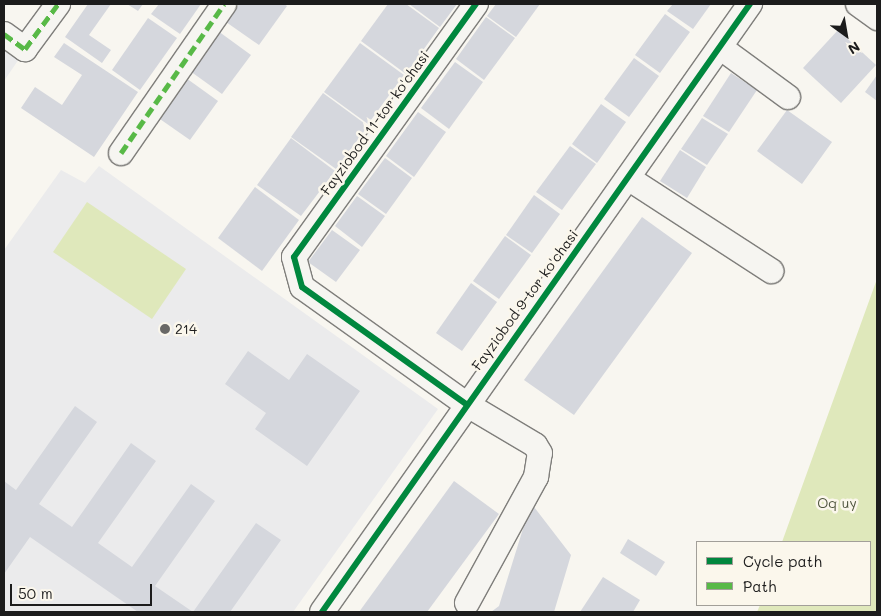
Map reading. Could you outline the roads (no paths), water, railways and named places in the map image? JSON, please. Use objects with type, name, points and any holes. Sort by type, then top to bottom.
[{"type":"street","points":[[4,34],[25,49],[58,4]]},
{"type":"street","points":[[121,153],[224,4]]},
{"type":"street","name":"Fayziobod 11-tor ko'chasi","points":[[466,404],[302,287],[294,257],[476,4]]},
{"type":"street","name":"Fayziobod 9-tor ko'chasi","points":[[322,612],[466,404],[721,48],[750,4]]},
{"type":"street","points":[[858,4],[877,18]]},
{"type":"street","points":[[721,48],[788,97]]},
{"type":"street","points":[[628,178],[771,271]]},
{"type":"street","points":[[466,404],[535,445],[540,463],[467,603]]},
{"type":"place","name":"214","points":[[165,329]]},
{"type":"park label","name":"Oq uy","points":[[837,503]]}]
